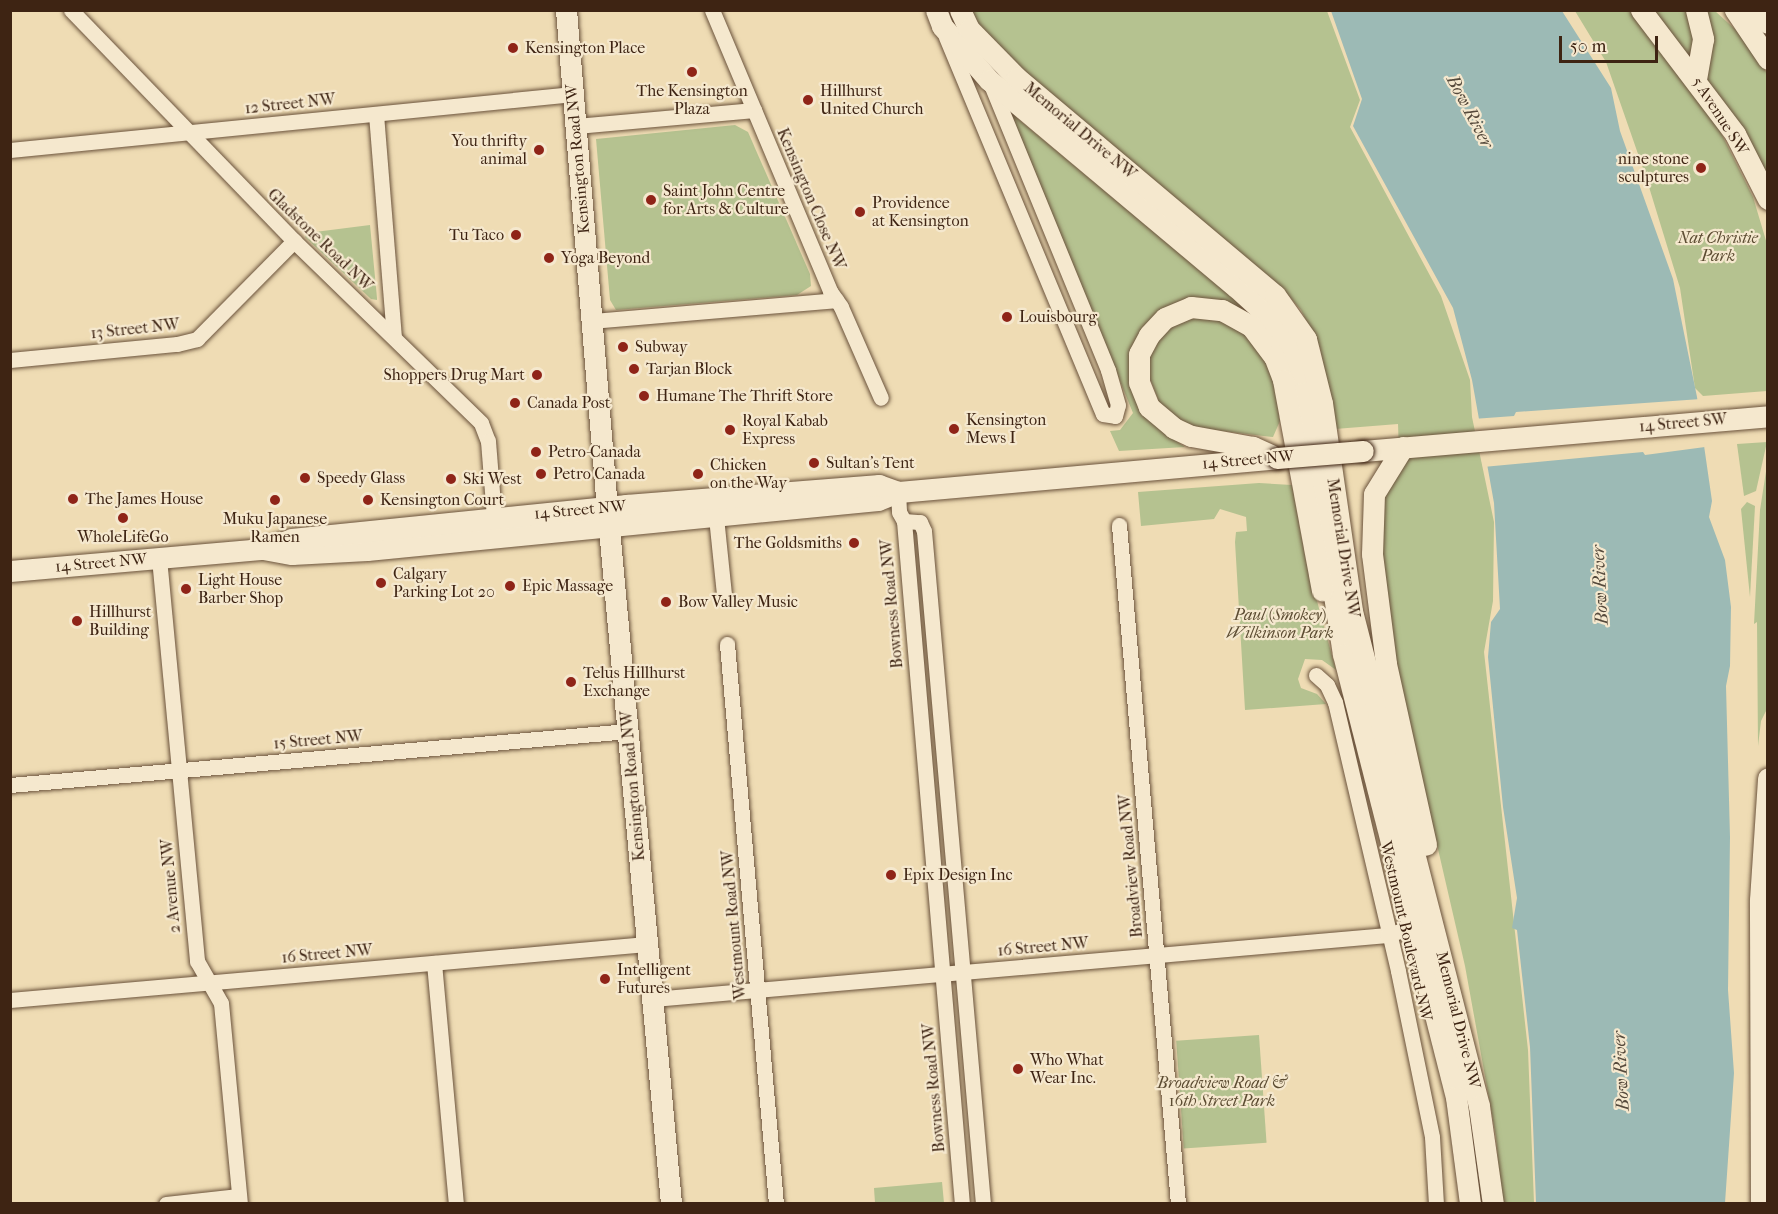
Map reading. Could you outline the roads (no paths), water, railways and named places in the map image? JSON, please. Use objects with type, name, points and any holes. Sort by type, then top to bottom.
[{"type":"main road","name":"Kensington Road NW","points":[[566,10],[608,517],[671,1203]]},
{"type":"main road","name":"5 Avenue SW","points":[[1641,10],[1696,79],[1735,134],[1767,199]]},
{"type":"main road","points":[[1696,10],[1703,39],[1696,79]]},
{"type":"main road","points":[[1736,10],[1745,14],[1767,38]]},
{"type":"main road","points":[[1736,10],[1767,59]]},
{"type":"main road","points":[[1754,10],[1767,23]]},
{"type":"main road","name":"Memorial Drive NW","points":[[939,18],[989,80],[1236,287],[1280,331],[1298,368],[1343,654],[1425,918],[1479,1106],[1493,1203]]},
{"type":"main road","name":"Memorial Drive NW","points":[[964,20],[1017,78],[1275,295],[1298,324],[1312,357],[1322,404],[1363,660],[1425,918],[1456,1097],[1470,1203]]},
{"type":"main road","points":[[1277,458],[1253,447],[1191,436],[1174,428],[1149,407],[1139,382],[1139,354],[1149,335],[1164,318],[1191,308],[1222,310],[1251,326],[1274,356],[1283,380],[1317,574],[1343,654]]},
{"type":"main road","name":"14 Street SW","points":[[1598,430],[1767,416]]},
{"type":"main road","name":"14 Street NW","points":[[10,571],[263,549],[292,539],[494,517],[716,517],[878,500],[898,492],[1598,430]]},
{"type":"main road","points":[[1403,447],[1374,494],[1372,554],[1386,664],[1413,778],[1432,881],[1425,918]]},
{"type":"main road","name":"14 Street NW","points":[[263,549],[292,554],[367,550],[608,517],[879,485],[898,492]]},
{"type":"main road","points":[[1761,1203],[1760,900],[1767,778]]},
{"type":"street","name":"Gladstone Road NW","points":[[71,10],[174,113],[187,132],[294,241],[394,336],[486,431],[494,517]]},
{"type":"street","name":"Kensington Close NW","points":[[712,10],[836,300],[881,398]]},
{"type":"street","name":"Memorial Drive NW","points":[[939,18],[1103,414],[1115,416],[1116,396],[1108,370],[964,20]]},
{"type":"street","name":"12 Street NW","points":[[10,150],[573,94]]},
{"type":"street","points":[[576,126],[754,110]]},
{"type":"street","points":[[376,114],[394,336]]},
{"type":"street","name":"13 Street NW","points":[[10,360],[177,344],[197,339],[294,241]]},
{"type":"street","points":[[592,321],[836,300]]},
{"type":"street","points":[[898,492],[899,512],[904,521]]},
{"type":"street","points":[[716,517],[724,594]]},
{"type":"street","name":"Bowness Road NW","points":[[962,1203],[904,521],[920,522],[924,531],[960,972],[983,1203]]},
{"type":"street","name":"Broadview Road NW","points":[[1119,525],[1178,1203]]},
{"type":"street","name":"2 Avenue NW","points":[[159,558],[196,961],[221,1004],[240,1200]]},
{"type":"street","name":"Westmount Road NW","points":[[727,644],[776,1203]]},
{"type":"street","name":"Westmount Boulevard NW","points":[[1316,675],[1327,685],[1335,702],[1388,935],[1432,1137],[1436,1203]]},
{"type":"street","name":"15 Street NW","points":[[10,785],[628,731]]},
{"type":"street","name":"16 Street NW","points":[[653,999],[1388,935],[1425,918]]},
{"type":"street","name":"16 Street NW","points":[[10,1000],[647,944]]},
{"type":"street","points":[[434,963],[456,1203]]},
{"type":"street","points":[[166,1203],[240,1200]]},
{"type":"water","name":"Bow River","points":[[1331,11],[1562,11],[1611,88],[1620,131],[1673,279],[1697,397],[1712,501],[1709,517],[1725,560],[1731,607],[1730,666],[1726,686],[1730,837],[1728,990],[1734,1073],[1725,1203],[1536,1203],[1530,1047],[1517,930],[1512,928],[1517,898],[1503,807],[1488,657],[1491,622],[1500,609],[1494,503],[1472,380],[1453,308],[1353,126],[1362,99]]},
{"type":"place","name":"Kensington Place","points":[[513,48]]},
{"type":"place","name":"The Kensington Plaza","points":[[692,72]]},
{"type":"place","name":"Hillhurst United Church","points":[[808,100]]},
{"type":"place","name":"You thrifty animal","points":[[539,150]]},
{"type":"place","name":"nine stone sculptures","points":[[1701,168]]},
{"type":"place","name":"Saint John Centre for Arts & Culture","points":[[651,200]]},
{"type":"place","name":"Providence at Kensington","points":[[860,212]]},
{"type":"place","name":"Tu Taco","points":[[516,235]]},
{"type":"place","name":"Yoga Beyond","points":[[549,258]]},
{"type":"place","name":"Louisbourg","points":[[1007,317]]},
{"type":"place","name":"Subway","points":[[623,347]]},
{"type":"place","name":"Tarjan Block","points":[[634,369]]},
{"type":"place","name":"Shoppers Drug Mart","points":[[537,375]]},
{"type":"place","name":"Humane The Thrift Store","points":[[644,396]]},
{"type":"place","name":"Canada Post","points":[[515,403]]},
{"type":"place","name":"Kensington Mews I","points":[[954,429]]},
{"type":"place","name":"Royal Kabab Express","points":[[730,430]]},
{"type":"place","name":"Petro-Canada","points":[[536,452]]},
{"type":"place","name":"Sultan's Tent","points":[[814,463]]},
{"type":"place","name":"Petro Canada","points":[[541,474]]},
{"type":"place","name":"Chicken on the Way","points":[[698,474]]},
{"type":"place","name":"Speedy Glass","points":[[305,478]]},
{"type":"place","name":"Ski West","points":[[451,479]]},
{"type":"place","name":"The James House","points":[[73,499]]},
{"type":"place","name":"Muku Japanese Ramen","points":[[275,500]]},
{"type":"place","name":"Kensington Court","points":[[368,500]]},
{"type":"place","name":"WholeLifeGo","points":[[123,518]]},
{"type":"place","name":"The Goldsmiths","points":[[854,543]]},
{"type":"place","name":"Calgary Parking Lot 20","points":[[381,583]]},
{"type":"place","name":"Epic Massage","points":[[510,586]]},
{"type":"place","name":"Light House Barber Shop","points":[[186,589]]},
{"type":"place","name":"Bow Valley Music","points":[[666,602]]},
{"type":"place","name":"Hillhurst Building","points":[[77,621]]},
{"type":"place","name":"Telus Hillhurst Exchange","points":[[571,682]]},
{"type":"place","name":"Epix Design Inc","points":[[891,875]]},
{"type":"place","name":"Intelligent Futures","points":[[605,979]]},
{"type":"place","name":"Who What Wear Inc.","points":[[1018,1069]]},
{"type":"park label","name":"Nat Christie Park","points":[[1718,247]]},
{"type":"park label","name":"Paul (Smokey) Wilkinson Park","points":[[1280,624]]},
{"type":"park label","name":"Broadview Road & 16th Street Park","points":[[1222,1092]]}]
